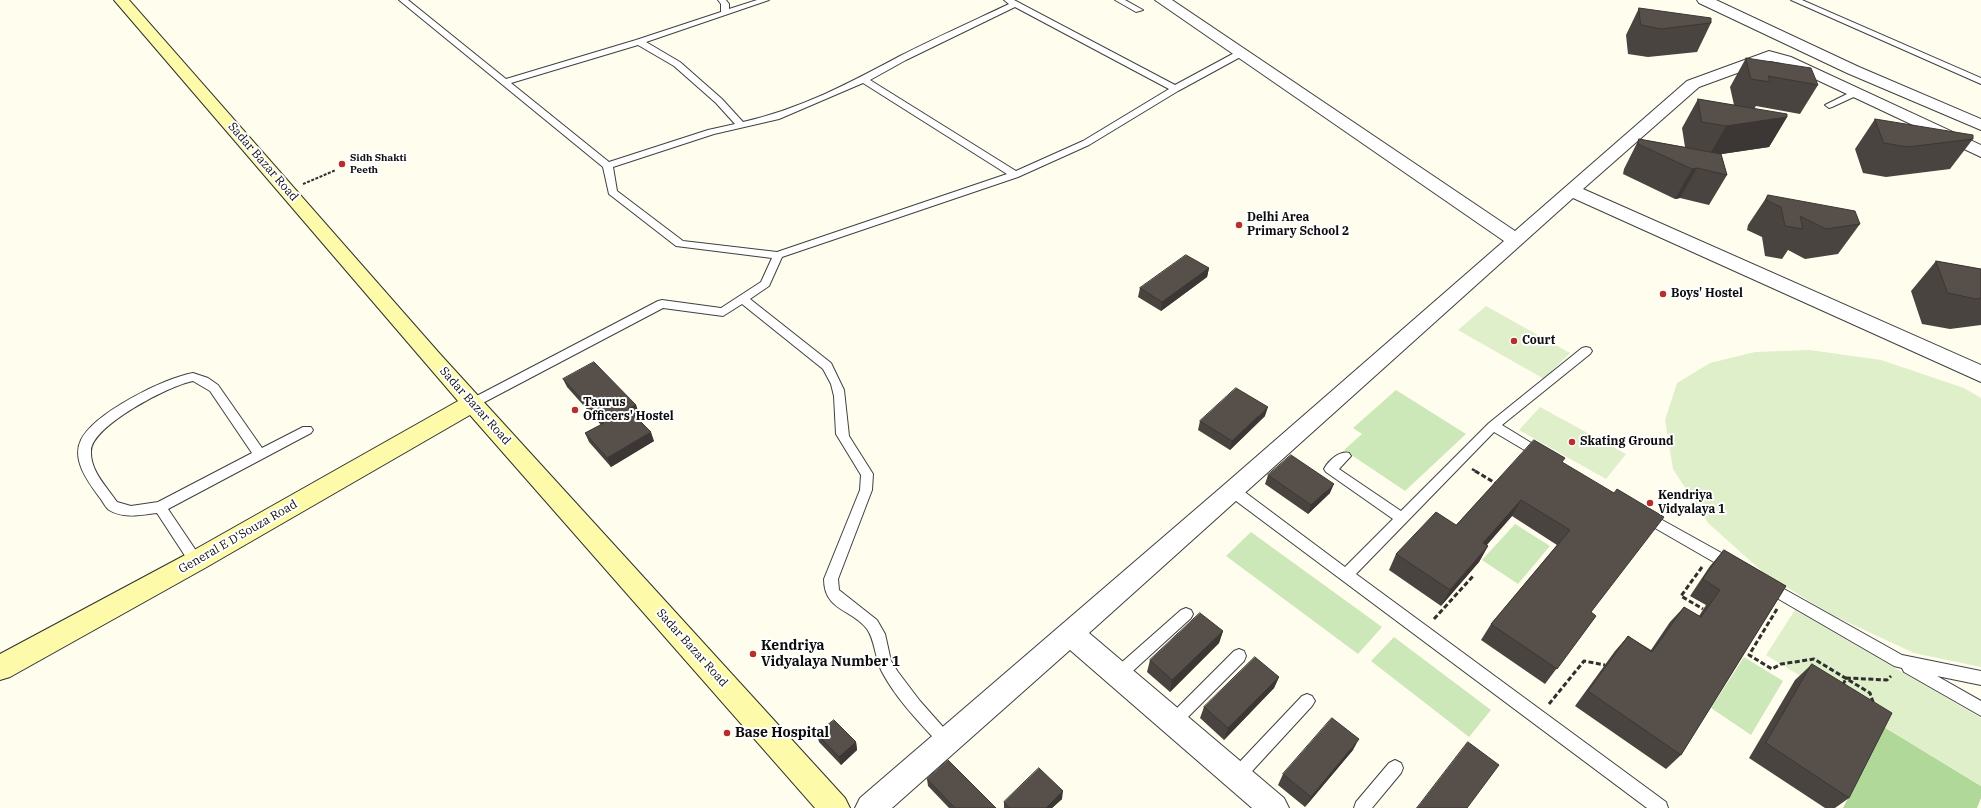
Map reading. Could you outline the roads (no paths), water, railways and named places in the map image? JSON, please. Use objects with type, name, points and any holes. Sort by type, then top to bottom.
[{"type":"street","name":"Sadar Bazar Road","points":[[121,0],[473,403],[835,808]]},
{"type":"street","points":[[1162,0],[1516,240]]},
{"type":"street","points":[[1704,0],[1853,70],[1981,125]]},
{"type":"street","points":[[870,808],[1233,491],[1571,190],[1693,84],[1744,64],[1769,56],[1777,57],[1855,93],[1915,127],[1981,152]]},
{"type":"street","points":[[1571,190],[1981,374]]},
{"type":"street","name":"General E D'Souza Road","points":[[0,668],[196,561],[473,403]]},
{"type":"street","points":[[1070,633],[1274,808]]},
{"type":"lane","points":[[403,0],[608,166],[612,192],[680,244],[778,255],[1015,175],[1086,143],[1241,53]]},
{"type":"lane","points":[[722,0],[725,4],[726,13]]},
{"type":"lane","points":[[504,83],[639,42],[765,0]]},
{"type":"lane","points":[[1119,0],[1139,10]]},
{"type":"lane","points":[[1795,0],[1800,4],[1981,81]]},
{"type":"lane","points":[[608,166],[711,132],[776,117],[798,109],[864,80],[1011,2],[1175,90]]},
{"type":"lane","points":[[639,42],[677,64],[719,101],[741,125]]},
{"type":"lane","points":[[864,80],[1015,175]]},
{"type":"lane","points":[[1829,105],[1855,93]]},
{"type":"lane","points":[[473,403],[662,304],[723,312],[765,284],[778,255]]},
{"type":"lane","points":[[743,299],[827,366],[834,376],[841,399],[841,431],[843,437],[867,474],[866,490],[831,579],[832,592],[838,599],[863,615],[873,625],[879,639],[886,666],[901,687],[946,742]]},
{"type":"lane","points":[[1346,575],[1493,426],[1586,351]]},
{"type":"lane","points":[[258,454],[212,385],[193,377],[161,388],[126,407],[97,427],[86,441],[85,464],[113,506],[130,511],[160,507],[258,454],[307,430]]},
{"type":"lane","points":[[1493,426],[1552,461]]},
{"type":"lane","points":[[1345,456],[1330,469],[1402,518]]},
{"type":"lane","points":[[1233,491],[1660,808]]},
{"type":"lane","points":[[160,507],[196,561]]},
{"type":"lane","points":[[1636,510],[1744,572]]},
{"type":"lane","points":[[1758,580],[1981,709]]},
{"type":"lane","points":[[1118,675],[1186,614]]},
{"type":"lane","points":[[1173,722],[1239,656]]},
{"type":"lane","points":[[1899,661],[1981,678]]},
{"type":"lane","points":[[1237,776],[1307,701]]},
{"type":"lane","points":[[1362,808],[1395,768]]},
{"type":"place","name":"Sidh Shakti Peeth","points":[[342,164]]},
{"type":"place","name":"Delhi Area Primary School 2","points":[[1239,225]]},
{"type":"place","name":"Boys' Hostel","points":[[1663,294]]},
{"type":"place","name":"Court","points":[[1514,341]]},
{"type":"place","name":"Taurus Officers' Hostel","points":[[575,410]]},
{"type":"place","name":"Skating Ground","points":[[1572,442]]},
{"type":"place","name":"Kendriya Vidyalaya 1","points":[[1650,503]]},
{"type":"place","name":"Kendriya Vidyalaya Number 1","points":[[753,654]]},
{"type":"place","name":"Base Hospital","points":[[727,733]]}]
